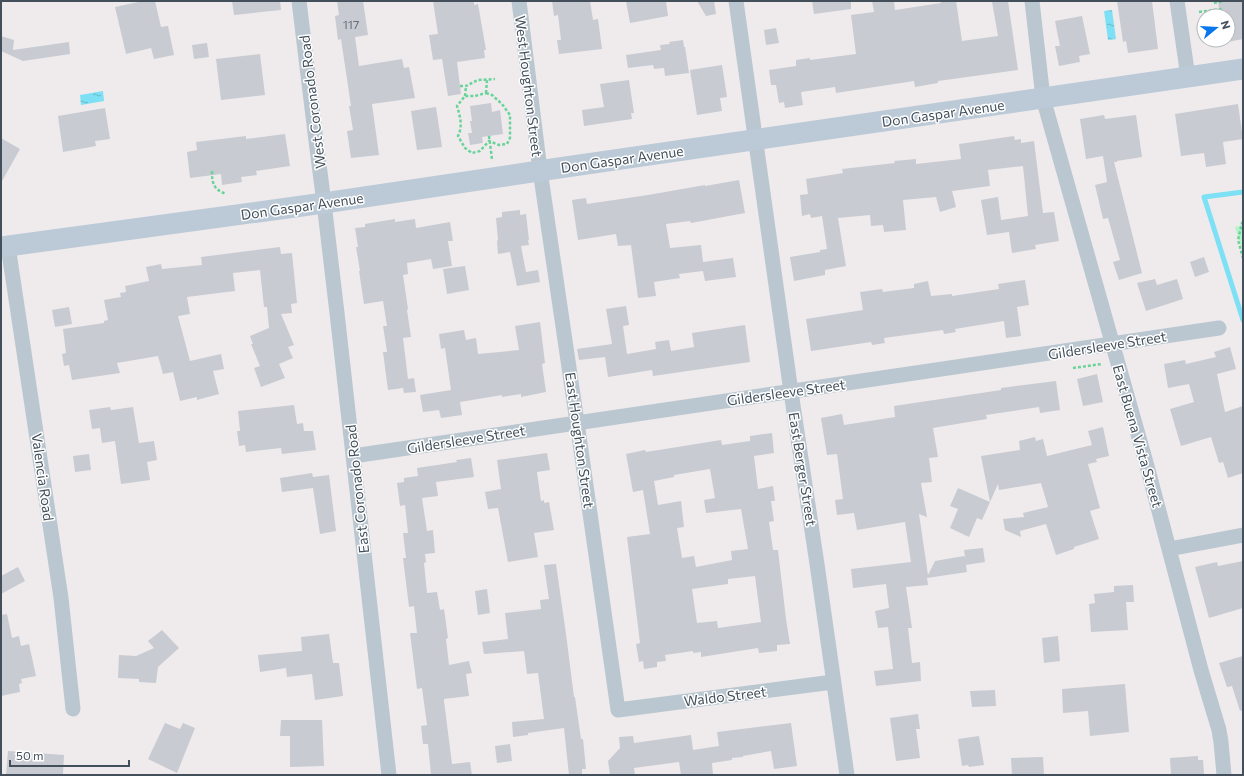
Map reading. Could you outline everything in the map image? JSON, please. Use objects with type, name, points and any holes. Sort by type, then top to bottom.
[{"type":"street","name":"West Coronado Road","points":[[299,1],[324,203]]},
{"type":"street","name":"West Houghton Street","points":[[519,1],[540,170]]},
{"type":"street","name":"East Berger Street","points":[[736,1],[847,775]]},
{"type":"street","name":"East Buena Vista Street","points":[[1032,1],[1044,98],[1170,549],[1201,670],[1219,730],[1224,775]]},
{"type":"street","points":[[1177,1],[1188,77]]},
{"type":"street","name":"Don Gaspar Avenue","points":[[5,246],[324,203],[540,170],[1243,69]]},
{"type":"street","name":"East Houghton Street","points":[[540,170],[618,710]]},
{"type":"street","name":"East Coronado Road","points":[[324,203],[389,775]]},
{"type":"street","name":"Valencia Road","points":[[5,246],[61,598],[73,709]]},
{"type":"street","name":"Gildersleeve Street","points":[[353,456],[1219,328]]},
{"type":"street","points":[[1170,549],[1243,535]]},
{"type":"street","name":"Waldo Street","points":[[618,710],[833,682]]},
{"type":"path","points":[[1214,3],[1223,1]]},
{"type":"path","points":[[460,86],[466,86],[478,80],[495,79]]},
{"type":"path","points":[[486,93],[487,80]]},
{"type":"path","points":[[466,86],[465,96],[457,106],[460,116],[460,131],[458,136],[465,148],[472,153],[480,151],[489,141]]},
{"type":"path","points":[[465,96],[475,96],[486,93],[492,95],[502,104],[510,115],[510,138],[507,144],[499,145],[489,141]]},
{"type":"path","points":[[489,136],[492,160]]},
{"type":"path","points":[[212,171],[212,183],[218,191],[226,194]]},
{"type":"path","points":[[1243,222],[1238,240],[1243,258]]},
{"type":"path","points":[[1073,368],[1104,364]]},
{"type":"green space","points":[[1243,225],[1243,252],[1235,227]]},
{"type":"water","points":[[1112,10],[1116,39],[1108,40],[1104,11]]},
{"type":"water","points":[[103,91],[104,101],[81,105],[80,95]]},
{"type":"building","points":[[143,1],[155,1],[161,27],[168,26],[174,55],[154,59],[151,48],[126,54],[115,7]]},
{"type":"building","points":[[232,1],[280,1],[281,10],[234,15]]},
{"type":"building","points":[[337,1],[363,1],[368,35],[355,37],[359,66],[402,59],[404,68],[409,67],[415,98],[372,104],[379,155],[351,158],[347,131],[353,130],[349,106],[351,106],[341,39],[338,40],[335,16],[339,15]]},
{"type":"building","points":[[433,1],[474,1],[474,5],[478,4],[486,50],[484,50],[485,58],[457,62],[461,94],[448,96],[442,59],[433,60],[429,35],[438,34]]},
{"type":"building","points":[[552,1],[590,1],[593,20],[598,19],[602,49],[559,54],[557,40],[561,40],[558,15],[554,16]]},
{"type":"building","points":[[626,1],[666,1],[668,16],[630,23]]},
{"type":"building","points":[[697,1],[714,1],[716,14],[706,16]]},
{"type":"building","points":[[812,1],[851,1],[851,9],[814,14]]},
{"type":"building","points":[[872,1],[894,1],[895,10],[941,3],[940,1],[956,1],[962,41],[998,36],[992,2],[1008,1],[1018,70],[938,81],[938,83],[915,87],[914,81],[836,93],[835,87],[801,92],[803,105],[785,108],[784,102],[779,103],[776,85],[771,85],[769,70],[796,66],[796,60],[810,58],[810,60],[856,54],[851,15],[874,12]]},
{"type":"building","points":[[1117,1],[1152,1],[1158,49],[1128,53],[1126,41],[1123,42]]},
{"type":"building","points":[[1218,1],[1243,1],[1243,39],[1236,40],[1236,8],[1219,8]]},
{"type":"building","points":[[1082,16],[1090,54],[1079,56],[1080,62],[1059,66],[1055,46],[1060,46],[1055,21]]},
{"type":"building","points":[[776,28],[779,43],[766,45],[764,30]]},
{"type":"building","points":[[1,36],[14,40],[13,50],[69,42],[70,54],[23,61],[1,51]]},
{"type":"building","points":[[683,40],[689,73],[665,76],[664,68],[654,69],[653,65],[628,68],[626,55],[661,50],[660,45]]},
{"type":"building","points":[[207,43],[209,57],[194,59],[192,45]]},
{"type":"building","points":[[260,54],[265,95],[221,100],[216,59]]},
{"type":"building","points":[[722,65],[727,97],[720,98],[722,111],[697,115],[690,70]]},
{"type":"building","points":[[629,80],[634,113],[631,113],[632,119],[584,126],[582,110],[604,107],[600,84]]},
{"type":"building","points":[[491,103],[492,112],[500,110],[503,134],[482,137],[483,143],[470,145],[468,133],[472,133],[470,121],[472,121],[470,106]]},
{"type":"building","points":[[1238,104],[1243,139],[1223,142],[1226,164],[1206,167],[1204,153],[1181,156],[1175,114]]},
{"type":"building","points":[[436,107],[442,147],[417,150],[411,111]]},
{"type":"building","points":[[105,108],[110,139],[95,141],[96,146],[63,152],[58,116]]},
{"type":"building","points":[[1104,115],[1105,119],[1136,115],[1142,157],[1114,162],[1142,273],[1119,280],[1113,262],[1120,260],[1108,218],[1103,219],[1095,185],[1107,182],[1103,156],[1086,159],[1080,119]]},
{"type":"building","points":[[285,134],[290,166],[256,171],[257,175],[241,177],[242,182],[222,185],[221,174],[190,178],[187,152],[197,150],[196,142],[246,136],[246,139]]},
{"type":"building","points":[[1014,136],[1015,140],[1021,139],[1021,143],[1034,141],[1043,213],[1054,212],[1059,241],[1035,245],[1036,249],[1012,253],[1009,232],[987,235],[981,200],[998,197],[1001,220],[1028,216],[1023,166],[988,170],[990,186],[952,191],[956,207],[940,212],[936,197],[903,200],[906,230],[884,232],[883,225],[871,226],[870,215],[838,218],[846,266],[825,270],[825,275],[794,281],[790,257],[820,252],[820,250],[827,249],[822,216],[811,218],[810,214],[802,216],[800,195],[808,194],[806,179],[843,173],[842,169],[895,163],[894,161],[916,159],[916,164],[961,159],[959,144]]},
{"type":"building","points":[[1,138],[20,149],[1,183]]},
{"type":"building","points":[[739,180],[745,213],[691,223],[690,221],[666,224],[670,248],[701,245],[703,262],[733,258],[736,277],[705,281],[703,271],[679,274],[680,278],[654,282],[656,296],[638,298],[631,245],[618,246],[616,234],[578,240],[572,200],[586,198],[587,204]]},
{"type":"building","points":[[520,210],[520,215],[526,214],[529,240],[529,245],[521,246],[526,272],[538,270],[540,282],[517,286],[510,252],[498,254],[496,218],[502,217],[502,212]]},
{"type":"building","points":[[395,219],[395,222],[415,219],[416,228],[450,222],[453,241],[448,241],[452,266],[433,269],[431,259],[407,263],[408,274],[403,275],[411,337],[403,338],[408,379],[414,378],[416,392],[404,393],[403,388],[388,390],[383,352],[387,352],[383,326],[387,326],[383,301],[364,304],[356,247],[358,247],[355,228],[365,227],[365,224]]},
{"type":"building","points":[[280,247],[281,254],[292,253],[297,303],[291,304],[292,313],[281,314],[294,345],[288,347],[293,358],[279,364],[285,378],[261,387],[254,368],[260,366],[251,344],[253,344],[250,336],[269,328],[267,307],[264,307],[260,270],[233,273],[235,291],[187,297],[190,314],[178,316],[190,361],[221,354],[224,369],[213,371],[219,394],[197,400],[197,397],[180,401],[173,372],[163,374],[158,356],[117,363],[120,373],[72,380],[69,365],[64,366],[62,354],[66,353],[63,329],[104,323],[104,321],[108,320],[104,300],[121,297],[120,293],[126,292],[125,286],[149,281],[146,267],[161,264],[162,269],[202,265],[201,257]]},
{"type":"building","points":[[1204,257],[1209,272],[1195,277],[1190,262]]},
{"type":"building","points":[[465,266],[469,290],[447,294],[443,269]]},
{"type":"building","points":[[1155,279],[1157,285],[1177,279],[1183,299],[1146,311],[1137,283]]},
{"type":"building","points":[[1025,280],[1029,305],[1017,307],[1021,336],[1006,338],[1004,321],[955,329],[956,332],[944,334],[943,330],[884,338],[885,343],[872,345],[871,342],[811,351],[806,319],[863,310],[860,292],[882,289],[883,292],[914,288],[914,284],[928,281],[931,296],[952,294],[952,296],[999,289],[998,284]]},
{"type":"building","points":[[626,306],[629,325],[623,326],[627,354],[656,349],[655,342],[669,340],[671,351],[694,347],[692,333],[745,325],[750,362],[653,376],[652,370],[608,377],[605,357],[579,360],[577,349],[612,344],[606,309]]},
{"type":"building","points":[[69,307],[72,324],[55,327],[52,310]]},
{"type":"building","points":[[540,322],[545,363],[542,364],[546,392],[521,397],[521,394],[502,397],[502,395],[460,402],[462,415],[441,418],[439,410],[423,412],[420,395],[451,390],[445,348],[441,349],[439,334],[464,330],[466,340],[476,338],[478,354],[519,350],[515,326]]},
{"type":"building","points":[[1230,347],[1236,369],[1217,374],[1225,412],[1243,406],[1243,473],[1228,478],[1223,462],[1219,463],[1211,437],[1181,446],[1170,409],[1194,402],[1189,384],[1168,388],[1164,364],[1185,360],[1186,364],[1216,357],[1214,352]]},
{"type":"building","points":[[1097,374],[1103,402],[1083,406],[1077,379]]},
{"type":"building","points":[[1056,381],[1060,410],[1040,413],[1039,407],[986,415],[987,419],[933,428],[938,457],[929,458],[932,482],[921,483],[927,517],[919,514],[928,575],[935,561],[964,556],[965,558],[964,550],[983,548],[985,562],[966,565],[967,572],[927,578],[928,585],[906,587],[912,628],[908,628],[912,663],[920,662],[921,681],[876,686],[874,671],[893,669],[888,627],[878,628],[875,611],[889,608],[886,584],[853,588],[851,569],[911,562],[905,522],[857,530],[854,513],[837,515],[835,500],[843,499],[837,454],[827,455],[821,418],[842,414],[844,425],[895,417],[894,406],[1001,390],[1001,388]]},
{"type":"building","points":[[294,405],[297,424],[303,423],[304,431],[313,431],[316,450],[282,454],[281,448],[246,452],[245,445],[239,446],[237,431],[240,431],[238,411]]},
{"type":"building","points":[[110,407],[111,410],[133,407],[139,443],[154,441],[157,460],[147,462],[150,480],[121,484],[115,441],[102,443],[100,428],[92,429],[89,410]]},
{"type":"building","points":[[1103,427],[1109,456],[1096,459],[1097,462],[1088,464],[1100,508],[1090,511],[1099,539],[1074,547],[1074,549],[1056,555],[1046,524],[1020,531],[1021,537],[1005,530],[1003,519],[1024,517],[1023,513],[1048,507],[1041,483],[999,490],[998,484],[990,502],[981,456],[1020,450],[1019,441],[1035,437],[1036,441],[1043,439],[1047,456],[1092,445],[1088,431]]},
{"type":"building","points":[[772,433],[774,453],[754,456],[758,489],[773,486],[775,501],[771,501],[774,521],[769,522],[773,550],[778,550],[790,644],[777,645],[777,651],[759,653],[758,648],[701,657],[701,652],[693,653],[693,651],[665,655],[666,661],[657,662],[657,667],[644,669],[643,661],[639,662],[636,644],[640,643],[627,537],[650,534],[643,490],[633,492],[626,454],[721,440],[722,445],[750,441],[750,436]],"holes":[[[710,469],[715,498],[704,500],[706,513],[741,509],[748,549],[731,551],[732,560],[696,567],[694,556],[682,558],[677,528],[684,527],[681,501],[658,505],[654,481],[674,477],[674,475]],[[755,576],[761,622],[718,628],[717,621],[697,623],[692,589],[728,584],[728,579]]]},
{"type":"building","points":[[547,453],[550,470],[537,472],[541,501],[544,500],[544,503],[549,502],[554,530],[534,533],[538,557],[508,562],[498,508],[488,509],[485,492],[501,489],[497,460]]},
{"type":"building","points":[[89,454],[91,470],[75,472],[73,456]]},
{"type":"building","points":[[471,458],[474,477],[436,482],[438,496],[422,498],[427,531],[433,530],[435,553],[425,554],[426,562],[424,563],[427,593],[437,592],[440,610],[444,609],[448,638],[446,639],[449,665],[469,661],[472,673],[466,674],[469,696],[444,699],[444,701],[452,764],[470,762],[472,775],[431,775],[428,744],[423,744],[421,726],[427,725],[422,688],[417,689],[410,633],[417,633],[414,606],[409,607],[403,558],[406,558],[403,533],[408,533],[405,505],[400,506],[397,483],[404,482],[404,478],[418,476],[417,468],[457,462],[456,460]]},
{"type":"building","points":[[312,473],[313,477],[329,475],[336,531],[320,534],[313,488],[282,492],[280,478]]},
{"type":"building","points":[[958,488],[990,502],[982,520],[977,518],[969,537],[950,528],[958,509],[950,506]]},
{"type":"building","points":[[1243,561],[1243,608],[1209,618],[1195,567],[1217,562],[1218,566]]},
{"type":"building","points":[[556,564],[574,697],[581,739],[583,739],[586,769],[582,769],[582,775],[569,775],[564,728],[528,733],[528,735],[513,737],[512,722],[544,719],[538,673],[527,674],[524,651],[484,654],[482,642],[508,639],[505,613],[541,609],[540,600],[549,599],[544,565]]},
{"type":"building","points":[[18,567],[25,581],[1,594],[1,576]]},
{"type":"building","points":[[1133,585],[1134,602],[1126,602],[1128,630],[1091,632],[1089,604],[1095,603],[1094,594],[1114,592],[1114,586]]},
{"type":"building","points":[[487,589],[490,613],[478,615],[475,591]]},
{"type":"building","points":[[7,614],[12,638],[19,636],[21,646],[29,644],[36,676],[21,679],[22,683],[19,684],[20,692],[1,696],[1,615]]},
{"type":"building","points":[[162,630],[179,648],[158,667],[156,683],[139,682],[139,679],[118,678],[119,655],[136,656],[154,648],[148,641]]},
{"type":"building","points":[[329,634],[333,663],[339,663],[343,696],[315,700],[312,674],[287,677],[286,668],[260,672],[258,655],[302,651],[301,637]]},
{"type":"building","points":[[1058,636],[1060,661],[1044,663],[1042,638]]},
{"type":"building","points":[[1243,656],[1243,710],[1240,711],[1232,686],[1227,687],[1219,663]]},
{"type":"building","points":[[1125,684],[1129,732],[1090,736],[1088,711],[1063,713],[1062,689]]},
{"type":"building","points":[[995,690],[996,706],[972,707],[970,691]]},
{"type":"building","points":[[918,714],[920,729],[916,729],[920,758],[896,761],[890,718]]},
{"type":"building","points":[[281,720],[322,720],[324,766],[290,767],[290,736],[280,736]]},
{"type":"building","points":[[165,723],[180,729],[183,723],[195,728],[177,773],[148,759]]},
{"type":"building","points":[[791,723],[797,766],[774,769],[771,751],[712,763],[713,775],[681,775],[679,762],[634,768],[635,775],[610,775],[608,761],[620,748],[619,737],[633,736],[634,743],[691,735],[693,750],[719,746],[717,732]]},
{"type":"building","points":[[979,736],[984,765],[969,767],[968,765],[962,766],[958,739]]},
{"type":"building","points":[[510,744],[512,761],[497,763],[495,746]]},
{"type":"building","points":[[8,751],[64,755],[63,775],[6,775]]},
{"type":"building","points":[[1198,756],[1198,760],[1203,760],[1204,774],[1171,775],[1170,758]]},
{"type":"building","points":[[1043,757],[1044,775],[1012,775],[1011,758]]},
{"type":"waterway","points":[[1243,192],[1204,197],[1243,320]]}]
